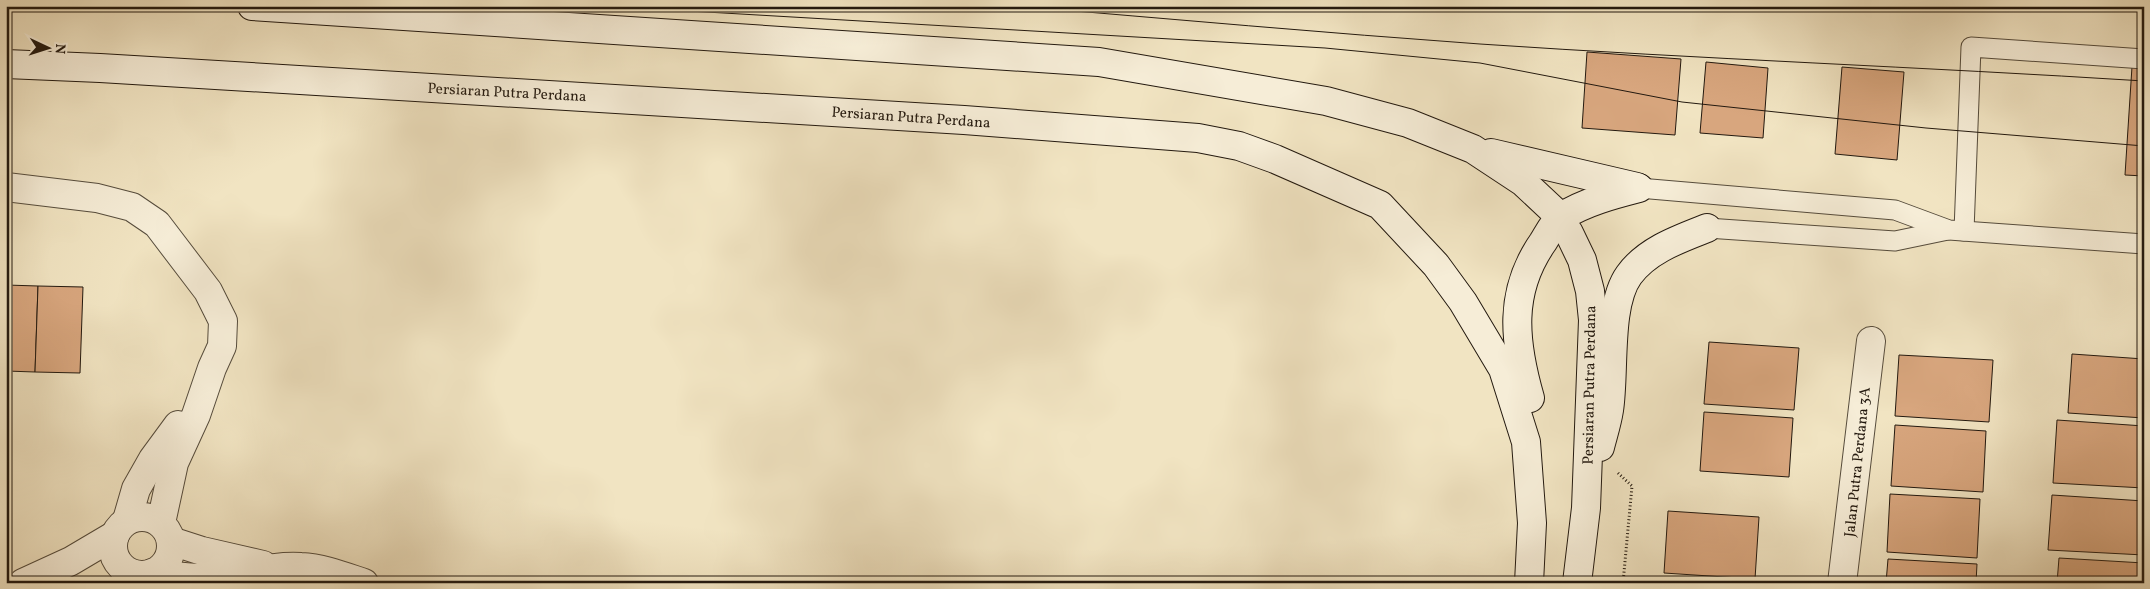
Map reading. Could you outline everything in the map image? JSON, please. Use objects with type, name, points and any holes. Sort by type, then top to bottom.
[{"type":"main road","name":"Persiaran Putra Perdana","points":[[252,6],[1099,62],[1326,101],[1408,123],[1473,149],[1523,182],[1560,218],[1582,260],[1590,291],[1593,320],[1586,508],[1577,583]]},
{"type":"main road","name":"Persiaran Putra Perdana","points":[[6,64],[120,69],[915,117],[1198,138],[1239,146],[1275,159],[1380,205],[1436,266],[1464,302],[1503,370],[1526,442],[1532,523],[1529,583]]},
{"type":"main road","points":[[1473,149],[1639,188]]},
{"type":"main road","points":[[6,187],[96,198],[132,207],[157,224],[208,291],[223,321],[222,346],[203,392],[196,415],[174,463],[166,532],[171,551],[168,560],[161,568],[133,577]]},
{"type":"main road","points":[[1532,523],[1541,449],[1536,418],[1519,355],[1516,326],[1518,302],[1523,282],[1534,255],[1560,218],[1597,199],[1639,188]]},
{"type":"main road","points":[[1586,508],[1609,410],[1616,312],[1620,291],[1628,275],[1651,254],[1676,240],[1707,228]]},
{"type":"main road","name":"Jalan Putra Perdana 3A","points":[[1842,583],[1871,341]]},
{"type":"main road","points":[[203,392],[154,459],[136,489],[113,543],[116,560],[133,577],[217,578],[274,568],[301,567],[326,570],[364,583]]},
{"type":"main road","points":[[23,583],[71,561],[121,528],[144,516],[166,532],[202,551],[274,568]]},
{"type":"lane","points":[[1957,231],[1971,47],[2144,58]]},
{"type":"lane","points":[[1639,188],[1896,210],[1957,231]]},
{"type":"lane","points":[[1707,228],[1895,241],[1957,231],[2144,244]]},
{"type":"path","points":[[1598,456],[1632,486],[1623,583]]},
{"type":"building","points":[[2133,51],[2144,51],[2144,176],[2125,175]]},
{"type":"building","points":[[1587,52],[1681,59],[1675,135],[1582,128]]},
{"type":"building","points":[[1706,62],[1768,68],[1763,138],[1700,133]]},
{"type":"building","points":[[1842,67],[1904,72],[1897,160],[1835,154]]},
{"type":"building","points":[[6,285],[38,286],[35,372],[6,371]]},
{"type":"building","points":[[38,286],[83,287],[80,373],[35,372]]},
{"type":"building","points":[[1709,342],[1799,348],[1794,410],[1704,404]]},
{"type":"building","points":[[2072,354],[2144,359],[2144,418],[2068,413]]},
{"type":"building","points":[[1899,355],[1993,360],[1989,422],[1895,416]]},
{"type":"building","points":[[1704,412],[1793,418],[1789,477],[1700,471]]},
{"type":"building","points":[[2057,420],[2144,426],[2144,488],[2053,483]]},
{"type":"building","points":[[1895,425],[1986,431],[1983,492],[1891,486]]},
{"type":"building","points":[[1890,494],[1980,499],[1977,558],[1887,552]]},
{"type":"building","points":[[2052,495],[2144,501],[2144,555],[2048,550]]},
{"type":"building","points":[[1668,511],[1759,517],[1755,579],[1664,573]]},
{"type":"building","points":[[2059,558],[2144,563],[2144,583],[2057,583]]},
{"type":"building","points":[[1888,559],[1977,564],[1976,583],[1886,583]]},
{"type":"building","points":[[1665,578],[1732,583],[1665,583]]},
{"type":"tram line","points":[[603,6],[1325,48],[1480,63],[1682,102],[1926,128],[2144,146]]},
{"type":"tram line","points":[[1016,6],[1480,44],[2144,81]]}]
